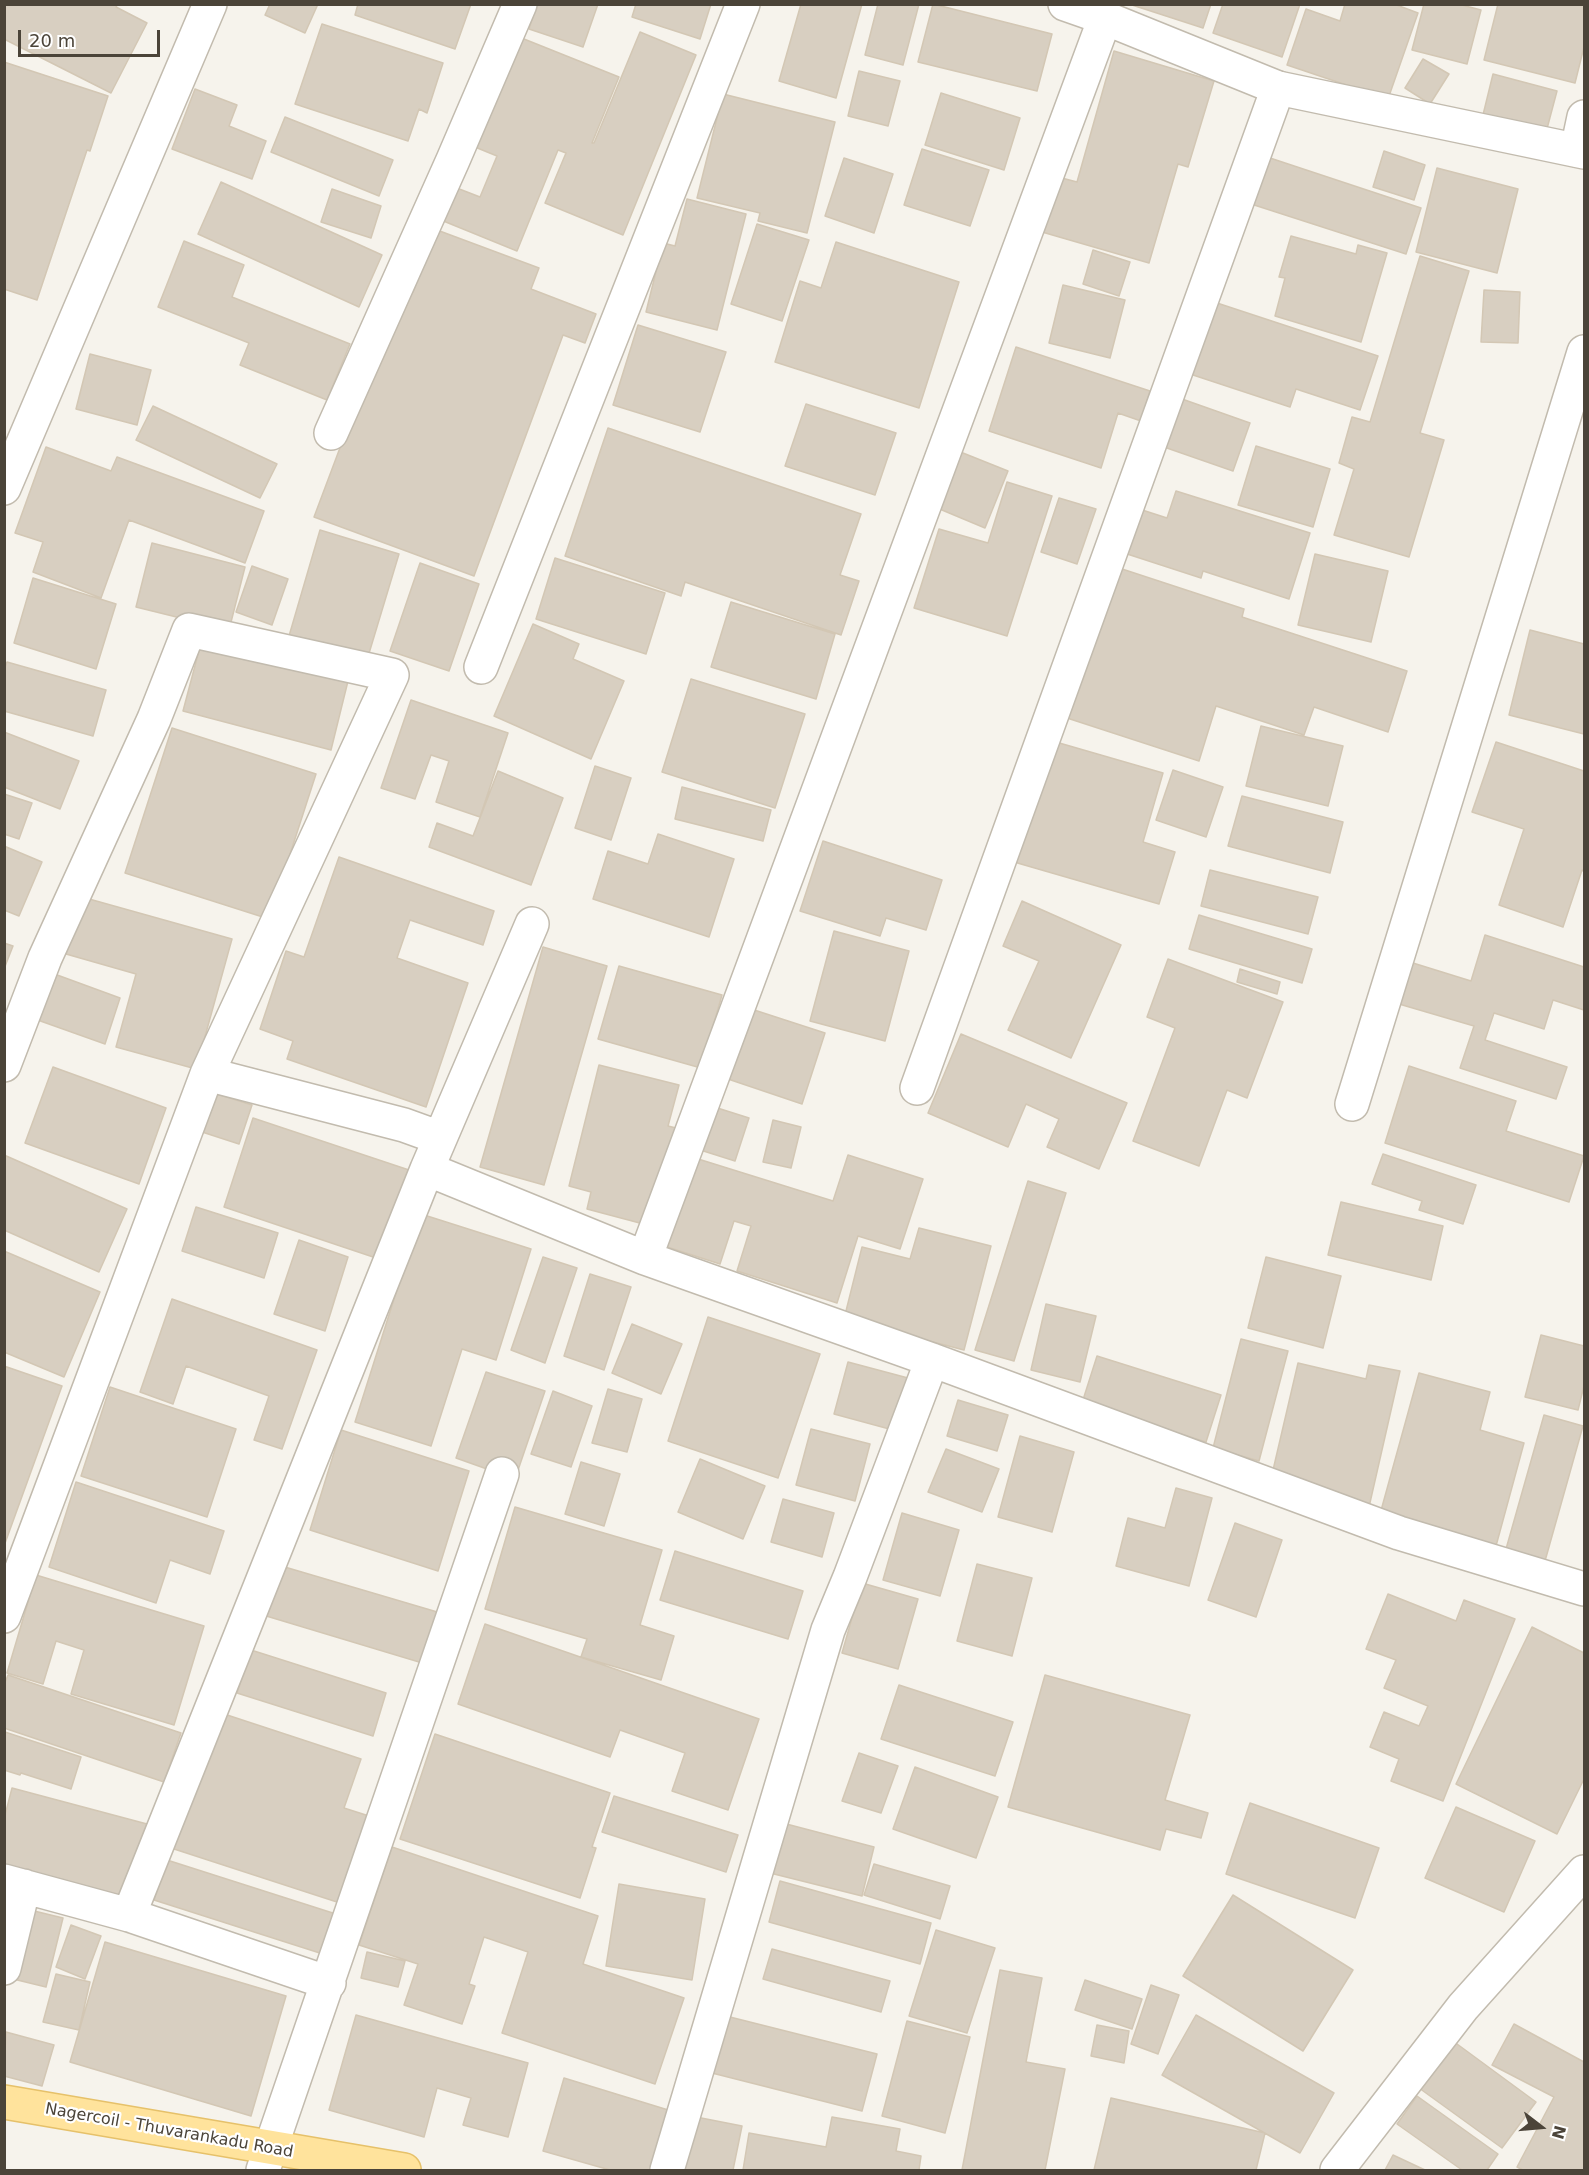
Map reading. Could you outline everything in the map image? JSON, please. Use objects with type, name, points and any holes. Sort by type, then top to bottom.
[{"type":"main road","name":"Nagercoil - Thuvarankadu Road","points":[[4,2102],[267,2160],[404,2170]]},
{"type":"street","points":[[4,488],[210,4]]},
{"type":"street","points":[[331,433],[520,4]]},
{"type":"street","points":[[482,666],[743,4]]},
{"type":"street","points":[[1065,4],[1106,18],[1278,88],[1581,151],[1584,117]]},
{"type":"street","points":[[645,1258],[1106,18]]},
{"type":"street","points":[[917,1088],[1278,88]]},
{"type":"street","points":[[1352,1104],[1584,352]]},
{"type":"street","points":[[4,1065],[45,958],[154,718],[189,630],[392,675],[207,1074],[4,1617]]},
{"type":"street","points":[[129,1915],[427,1169],[532,924]]},
{"type":"street","points":[[207,1074],[404,1125],[440,1138]]},
{"type":"street","points":[[427,1169],[645,1258],[932,1360],[1399,1533],[1584,1589]]},
{"type":"street","points":[[666,2170],[828,1630],[932,1360]]},
{"type":"street","points":[[267,2160],[502,1474]]},
{"type":"street","points":[[1337,2170],[1464,2007],[1584,1872]]},
{"type":"street","points":[[4,1968],[14,1883],[129,1915],[329,1983]]},
{"type":"building","points":[[4,4],[118,4],[116,7],[147,23],[111,93],[4,39]]},
{"type":"building","points":[[270,4],[318,4],[305,33],[265,15]]},
{"type":"building","points":[[358,4],[471,4],[455,49],[355,15]]},
{"type":"building","points":[[537,4],[598,4],[583,47],[529,29]]},
{"type":"building","points":[[636,4],[711,4],[700,39],[632,17]]},
{"type":"building","points":[[801,4],[862,4],[836,98],[779,81]]},
{"type":"building","points":[[878,4],[919,4],[903,65],[865,55]]},
{"type":"building","points":[[933,4],[1052,34],[1037,91],[918,62]]},
{"type":"building","points":[[1129,4],[1211,4],[1203,28]]},
{"type":"building","points":[[1223,4],[1300,4],[1282,57],[1213,33]]},
{"type":"building","points":[[1345,4],[1394,4],[1418,13],[1388,99],[1287,65],[1306,9],[1340,21]]},
{"type":"building","points":[[1424,4],[1458,4],[1481,10],[1467,64],[1412,50]]},
{"type":"building","points":[[1498,4],[1584,4],[1584,47],[1575,83],[1484,60]]},
{"type":"building","points":[[322,24],[443,63],[427,113],[419,109],[408,141],[295,104]]},
{"type":"building","points":[[640,32],[696,55],[623,235],[545,203],[566,153],[558,150],[517,251],[436,218],[449,185],[480,197],[497,156],[470,145],[514,35],[619,77],[592,143],[594,143]]},
{"type":"building","points":[[1114,51],[1214,81],[1188,167],[1178,164],[1149,263],[1042,232],[1058,177],[1077,182]]},
{"type":"building","points":[[1423,59],[1449,74],[1430,104],[1405,88]]},
{"type":"building","points":[[4,62],[108,96],[90,151],[87,150],[37,300],[4,289]]},
{"type":"building","points":[[859,71],[900,81],[888,126],[848,116]]},
{"type":"building","points":[[1493,74],[1557,91],[1544,140],[1481,123]]},
{"type":"building","points":[[195,89],[237,105],[229,126],[266,141],[252,179],[172,149]]},
{"type":"building","points":[[941,93],[1020,118],[1004,170],[925,145]]},
{"type":"building","points":[[723,94],[835,122],[807,233],[758,221],[760,213],[697,198]]},
{"type":"building","points":[[285,117],[393,160],[379,196],[271,152]]},
{"type":"building","points":[[922,149],[989,170],[970,226],[904,205]]},
{"type":"building","points":[[1384,151],[1425,165],[1414,200],[1373,187]]},
{"type":"building","points":[[1264,156],[1421,208],[1406,254],[1248,203]]},
{"type":"building","points":[[844,158],[893,174],[874,233],[825,216]]},
{"type":"building","points":[[1437,168],[1518,189],[1497,273],[1416,252]]},
{"type":"building","points":[[221,182],[382,255],[359,307],[198,234]]},
{"type":"building","points":[[332,189],[381,206],[371,238],[321,222]]},
{"type":"building","points":[[687,199],[746,214],[717,330],[646,312],[663,243],[675,246]]},
{"type":"building","points":[[757,224],[809,240],[782,321],[731,304]]},
{"type":"building","points":[[437,230],[539,268],[531,289],[596,314],[585,343],[563,335],[474,576],[314,517],[400,288],[413,292]]},
{"type":"building","points":[[1291,236],[1356,254],[1358,245],[1387,253],[1361,342],[1275,316],[1285,278],[1279,277]]},
{"type":"building","points":[[184,241],[244,265],[232,297],[350,344],[327,400],[240,365],[249,343],[158,307]]},
{"type":"building","points":[[836,242],[959,282],[919,408],[775,362],[800,281],[821,288]]},
{"type":"building","points":[[1093,250],[1130,262],[1119,296],[1083,284]]},
{"type":"building","points":[[1420,256],[1469,271],[1420,433],[1444,440],[1409,557],[1334,535],[1354,469],[1339,463],[1352,417],[1370,422]]},
{"type":"building","points":[[1063,285],[1125,300],[1110,358],[1049,343]]},
{"type":"building","points":[[1484,290],[1520,292],[1518,343],[1481,342]]},
{"type":"building","points":[[1214,302],[1378,356],[1360,410],[1296,389],[1290,407],[1190,374]]},
{"type":"building","points":[[638,325],[726,352],[700,432],[613,405]]},
{"type":"building","points":[[1016,347],[1150,391],[1141,421],[1118,413],[1101,468],[989,431]]},
{"type":"building","points":[[90,354],[151,370],[137,425],[76,409]]},
{"type":"building","points":[[1182,399],[1250,423],[1233,471],[1164,447]]},
{"type":"building","points":[[806,404],[896,433],[875,495],[785,466]]},
{"type":"building","points":[[153,406],[277,464],[260,498],[136,440]]},
{"type":"building","points":[[608,428],[861,514],[840,575],[859,581],[841,635],[685,582],[681,596],[565,556]]},
{"type":"building","points":[[1256,446],[1330,469],[1313,527],[1238,505]]},
{"type":"building","points":[[46,447],[111,471],[117,457],[264,511],[245,563],[129,520],[101,598],[33,572],[43,542],[15,533]]},
{"type":"building","points":[[953,449],[1008,471],[985,528],[930,505]]},
{"type":"building","points":[[1007,482],[1052,496],[1007,636],[914,608],[939,529],[988,543]]},
{"type":"building","points":[[1176,491],[1310,533],[1289,599],[1203,571],[1201,578],[1121,552],[1136,508],[1167,518]]},
{"type":"building","points":[[1059,498],[1096,509],[1077,564],[1041,552]]},
{"type":"building","points":[[320,530],[399,554],[367,660],[289,636]]},
{"type":"building","points":[[152,543],[245,567],[229,630],[136,607]]},
{"type":"building","points":[[1315,554],[1388,571],[1371,642],[1298,625]]},
{"type":"building","points":[[555,558],[665,593],[646,654],[536,619]]},
{"type":"building","points":[[420,563],[479,584],[449,671],[390,651]]},
{"type":"building","points":[[252,566],[288,579],[272,625],[236,612]]},
{"type":"building","points":[[1116,567],[1244,609],[1242,617],[1407,671],[1388,732],[1314,707],[1304,735],[1216,706],[1199,761],[1067,718]]},
{"type":"building","points":[[33,578],[116,604],[96,669],[14,643]]},
{"type":"building","points":[[731,602],[835,634],[816,699],[711,667]]},
{"type":"building","points":[[533,624],[579,644],[573,659],[624,681],[591,759],[494,716]]},
{"type":"building","points":[[1530,630],[1584,644],[1584,734],[1509,715]]},
{"type":"building","points":[[201,643],[348,681],[331,750],[183,711]]},
{"type":"building","points":[[7,662],[106,690],[93,736],[4,711],[4,670]]},
{"type":"building","points":[[691,679],[805,714],[775,808],[662,772]]},
{"type":"building","points":[[411,700],[508,733],[480,817],[436,802],[449,761],[431,755],[415,799],[381,788]]},
{"type":"building","points":[[1261,726],[1343,746],[1328,806],[1246,786]]},
{"type":"building","points":[[172,728],[316,774],[269,919],[125,873]]},
{"type":"building","points":[[4,732],[79,761],[60,809],[4,787]]},
{"type":"building","points":[[1049,740],[1163,773],[1143,842],[1175,852],[1159,904],[1014,862]]},
{"type":"building","points":[[1496,742],[1584,771],[1584,871],[1582,870],[1563,927],[1499,905],[1524,829],[1472,812]]},
{"type":"building","points":[[595,766],[631,778],[611,840],[575,828]]},
{"type":"building","points":[[1173,770],[1223,787],[1206,837],[1156,820]]},
{"type":"building","points":[[498,771],[563,798],[531,885],[429,847],[437,823],[473,836]]},
{"type":"building","points":[[682,787],[771,810],[763,841],[675,819]]},
{"type":"building","points":[[4,794],[32,803],[19,839],[4,834]]},
{"type":"building","points":[[1242,796],[1343,822],[1330,873],[1228,846]]},
{"type":"building","points":[[658,834],[734,859],[709,937],[593,899],[608,851],[648,864]]},
{"type":"building","points":[[823,841],[942,880],[926,930],[886,918],[880,936],[800,911]]},
{"type":"building","points":[[4,846],[42,862],[19,916],[4,910]]},
{"type":"building","points":[[339,857],[494,911],[483,945],[410,920],[397,958],[468,983],[426,1107],[287,1059],[293,1041],[260,1029],[286,951],[304,957]]},
{"type":"building","points":[[1210,870],[1318,897],[1308,934],[1201,906]]},
{"type":"building","points":[[82,897],[232,939],[196,1069],[116,1047],[136,974],[66,954]]},
{"type":"building","points":[[1022,901],[1121,945],[1071,1058],[1008,1030],[1039,961],[1003,946]]},
{"type":"building","points":[[1199,915],[1312,949],[1302,983],[1189,949]]},
{"type":"building","points":[[834,931],[909,951],[885,1041],[810,1021]]},
{"type":"building","points":[[1485,935],[1584,967],[1584,1010],[1553,1000],[1544,1029],[1494,1013],[1485,1040],[1567,1067],[1556,1099],[1460,1068],[1474,1026],[1399,1004],[1413,963],[1471,981]]},
{"type":"building","points":[[4,943],[13,946],[4,969]]},
{"type":"building","points":[[543,947],[607,966],[544,1185],[480,1167]]},
{"type":"building","points":[[1168,959],[1283,1002],[1247,1098],[1227,1090],[1199,1166],[1133,1141],[1175,1028],[1147,1017]]},
{"type":"building","points":[[619,966],[722,995],[701,1068],[598,1039]]},
{"type":"building","points":[[1240,969],[1280,982],[1277,994],[1237,982]]},
{"type":"building","points":[[49,972],[120,998],[105,1044],[32,1018]]},
{"type":"building","points":[[745,1007],[825,1033],[802,1104],[722,1077]]},
{"type":"building","points":[[961,1034],[1127,1103],[1099,1169],[1047,1147],[1059,1119],[1026,1104],[1008,1147],[928,1113]]},
{"type":"building","points":[[599,1065],[679,1085],[668,1126],[676,1128],[651,1226],[587,1209],[591,1192],[569,1186]]},
{"type":"building","points":[[1409,1066],[1516,1101],[1506,1131],[1584,1156],[1569,1202],[1385,1143]]},
{"type":"building","points":[[53,1067],[166,1108],[139,1184],[25,1143]]},
{"type":"building","points":[[211,1092],[252,1105],[239,1144],[199,1131]]},
{"type":"building","points":[[708,1105],[749,1118],[735,1161],[694,1148]]},
{"type":"building","points":[[253,1118],[418,1173],[388,1262],[224,1207]]},
{"type":"building","points":[[773,1120],[801,1127],[791,1168],[763,1162]]},
{"type":"building","points":[[1383,1154],[1476,1185],[1463,1224],[1419,1210],[1422,1201],[1372,1184]]},
{"type":"building","points":[[4,1155],[127,1209],[99,1272],[4,1230]]},
{"type":"building","points":[[848,1155],[923,1179],[900,1249],[858,1236],[837,1303],[737,1271],[751,1226],[734,1221],[720,1264],[667,1247],[695,1158],[833,1201]]},
{"type":"building","points":[[1028,1181],[1066,1193],[1014,1361],[975,1350]]},
{"type":"building","points":[[1341,1202],[1443,1226],[1431,1280],[1328,1255]]},
{"type":"building","points":[[196,1207],[278,1233],[264,1278],[182,1251]]},
{"type":"building","points":[[421,1214],[531,1249],[496,1360],[462,1349],[431,1446],[355,1422]]},
{"type":"building","points":[[919,1228],[991,1246],[964,1350],[844,1319],[862,1247],[910,1259]]},
{"type":"building","points":[[299,1240],[348,1257],[325,1331],[274,1314]]},
{"type":"building","points":[[4,1251],[100,1292],[64,1377],[4,1352]]},
{"type":"building","points":[[543,1257],[577,1268],[545,1363],[511,1350]]},
{"type":"building","points":[[1266,1257],[1341,1276],[1323,1348],[1248,1328]]},
{"type":"building","points":[[590,1274],[631,1287],[604,1370],[564,1356]]},
{"type":"building","points":[[172,1299],[317,1350],[282,1449],[254,1440],[269,1396],[186,1366],[173,1404],[140,1392]]},
{"type":"building","points":[[1046,1304],[1096,1316],[1080,1382],[1031,1370]]},
{"type":"building","points":[[708,1317],[820,1354],[778,1478],[668,1441]]},
{"type":"building","points":[[632,1324],[682,1344],[661,1394],[612,1373]]},
{"type":"building","points":[[1541,1335],[1584,1346],[1584,1386],[1578,1410],[1525,1397]]},
{"type":"building","points":[[1241,1339],[1288,1351],[1259,1461],[1213,1448]]},
{"type":"building","points":[[1097,1356],[1221,1395],[1206,1442],[1082,1403]]},
{"type":"building","points":[[848,1362],[908,1378],[893,1430],[834,1414]]},
{"type":"building","points":[[1298,1363],[1366,1379],[1369,1365],[1400,1371],[1369,1507],[1270,1483]]},
{"type":"building","points":[[4,1366],[62,1386],[4,1546]]},
{"type":"building","points":[[486,1372],[545,1391],[515,1479],[456,1458]]},
{"type":"building","points":[[1419,1373],[1490,1392],[1480,1430],[1524,1443],[1493,1557],[1377,1525]]},
{"type":"building","points":[[110,1387],[236,1429],[207,1517],[81,1476]]},
{"type":"building","points":[[608,1389],[642,1399],[627,1452],[592,1443]]},
{"type":"building","points":[[553,1391],[592,1406],[571,1467],[531,1454]]},
{"type":"building","points":[[958,1400],[1008,1415],[997,1451],[947,1436]]},
{"type":"building","points":[[1544,1415],[1583,1426],[1545,1561],[1506,1549]]},
{"type":"building","points":[[811,1429],[870,1444],[855,1501],[796,1485]]},
{"type":"building","points":[[341,1430],[469,1471],[438,1571],[310,1530]]},
{"type":"building","points":[[1020,1436],[1074,1452],[1052,1532],[998,1517]]},
{"type":"building","points":[[946,1449],[999,1469],[982,1512],[928,1492]]},
{"type":"building","points":[[700,1459],[765,1486],[743,1539],[678,1512]]},
{"type":"building","points":[[581,1462],[620,1474],[604,1526],[565,1514]]},
{"type":"building","points":[[76,1482],[224,1531],[210,1574],[170,1560],[156,1603],[49,1567]]},
{"type":"building","points":[[1176,1488],[1212,1498],[1189,1586],[1116,1566],[1128,1518],[1165,1528]]},
{"type":"building","points":[[783,1499],[834,1513],[822,1557],[771,1542]]},
{"type":"building","points":[[515,1507],[662,1550],[640,1625],[674,1636],[661,1680],[581,1657],[587,1639],[485,1609]]},
{"type":"building","points":[[902,1513],[959,1530],[940,1596],[883,1580]]},
{"type":"building","points":[[1235,1523],[1282,1540],[1256,1617],[1208,1600]]},
{"type":"building","points":[[675,1551],[803,1591],[788,1639],[660,1600]]},
{"type":"building","points":[[977,1564],[1032,1578],[1012,1656],[957,1641]]},
{"type":"building","points":[[278,1565],[444,1614],[429,1665],[263,1615]]},
{"type":"building","points":[[36,1575],[204,1626],[174,1725],[71,1694],[84,1650],[56,1641],[43,1684],[7,1673]]},
{"type":"building","points":[[862,1583],[918,1599],[898,1669],[842,1653]]},
{"type":"building","points":[[1388,1594],[1456,1621],[1464,1600],[1515,1619],[1443,1801],[1391,1781],[1399,1759],[1370,1747],[1384,1712],[1419,1726],[1428,1706],[1384,1688],[1396,1660],[1366,1649]]},
{"type":"building","points":[[485,1624],[759,1719],[728,1810],[672,1791],[685,1753],[620,1730],[610,1757],[458,1704]]},
{"type":"building","points":[[1532,1627],[1584,1653],[1584,1779],[1557,1834],[1456,1784]]},
{"type":"building","points":[[251,1650],[386,1693],[373,1736],[237,1693]]},
{"type":"building","points":[[8,1675],[181,1733],[164,1782],[4,1728],[4,1685]]},
{"type":"building","points":[[1045,1675],[1190,1715],[1165,1800],[1208,1813],[1201,1838],[1166,1829],[1160,1850],[1008,1807]]},
{"type":"building","points":[[899,1685],[1013,1722],[995,1776],[881,1739]]},
{"type":"building","points":[[215,1711],[361,1759],[344,1808],[369,1816],[340,1903],[171,1848]]},
{"type":"building","points":[[5,1732],[81,1757],[71,1789],[4,1770]]},
{"type":"building","points":[[435,1734],[610,1793],[592,1847],[596,1848],[580,1898],[400,1839]]},
{"type":"building","points":[[859,1753],[898,1766],[881,1813],[842,1801]]},
{"type":"building","points":[[915,1767],[998,1797],[976,1858],[893,1829]]},
{"type":"building","points":[[12,1788],[147,1824],[126,1902],[4,1870],[4,1819]]},
{"type":"building","points":[[614,1796],[738,1835],[726,1872],[602,1832]]},
{"type":"building","points":[[1250,1803],[1379,1848],[1355,1918],[1226,1874]]},
{"type":"building","points":[[1456,1807],[1535,1841],[1504,1912],[1425,1878]]},
{"type":"building","points":[[775,1821],[874,1847],[862,1896],[762,1871]]},
{"type":"building","points":[[392,1847],[598,1916],[583,1964],[684,1998],[655,2084],[502,2033],[528,1952],[484,1937],[469,1984],[475,1986],[462,2024],[404,2005],[418,1964],[359,1945]]},
{"type":"building","points":[[167,1860],[339,1915],[326,1955],[154,1900]]},
{"type":"building","points":[[874,1864],[950,1886],[940,1919],[864,1895]]},
{"type":"building","points":[[780,1881],[931,1923],[920,1964],[769,1922]]},
{"type":"building","points":[[619,1884],[705,1899],[692,1980],[606,1966]]},
{"type":"building","points":[[1233,1895],[1353,1970],[1303,2051],[1183,1976]]},
{"type":"building","points":[[26,1909],[63,1918],[46,1987],[9,1978]]},
{"type":"building","points":[[71,1925],[101,1936],[85,1979],[56,1967]]},
{"type":"building","points":[[936,1930],[995,1948],[967,2033],[909,2016]]},
{"type":"building","points":[[105,1942],[286,1996],[251,2116],[70,2062]]},
{"type":"building","points":[[772,1949],[890,1981],[881,2012],[763,1979]]},
{"type":"building","points":[[367,1952],[405,1961],[398,1987],[361,1978]]},
{"type":"building","points":[[1000,1970],[1042,1978],[1026,2062],[1065,2069],[1045,2170],[962,2170]]},
{"type":"building","points":[[56,1974],[90,1982],[79,2030],[43,2022]]},
{"type":"building","points":[[1085,1980],[1142,1999],[1132,2029],[1075,2010]]},
{"type":"building","points":[[1151,1985],[1179,1995],[1158,2054],[1131,2044]]},
{"type":"building","points":[[356,2015],[528,2063],[508,2137],[463,2125],[471,2098],[437,2088],[424,2137],[329,2110]]},
{"type":"building","points":[[722,2015],[877,2054],[862,2111],[708,2072]]},
{"type":"building","points":[[1196,2015],[1334,2093],[1300,2153],[1162,2075]]},
{"type":"building","points":[[907,2021],[970,2037],[945,2133],[882,2116]]},
{"type":"building","points":[[1514,2024],[1584,2062],[1584,2170],[1523,2170],[1517,2167],[1554,2097],[1492,2065]]},
{"type":"building","points":[[1097,2025],[1129,2031],[1124,2063],[1091,2056]]},
{"type":"building","points":[[6,2032],[54,2045],[42,2086],[4,2076]]},
{"type":"building","points":[[1453,2041],[1536,2102],[1502,2148],[1419,2088]]},
{"type":"building","points":[[564,2078],[678,2113],[661,2170],[610,2170],[543,2151]]},
{"type":"building","points":[[1417,2096],[1498,2154],[1487,2170],[1462,2170],[1397,2124]]},
{"type":"building","points":[[1111,2098],[1265,2133],[1256,2170],[1094,2170]]},
{"type":"building","points":[[686,2115],[742,2126],[733,2170],[675,2170]]},
{"type":"building","points":[[832,2117],[900,2129],[896,2151],[921,2156],[919,2170],[743,2170],[749,2133],[826,2147]]},
{"type":"building","points":[[1393,2155],[1425,2170],[1385,2170]]}]
